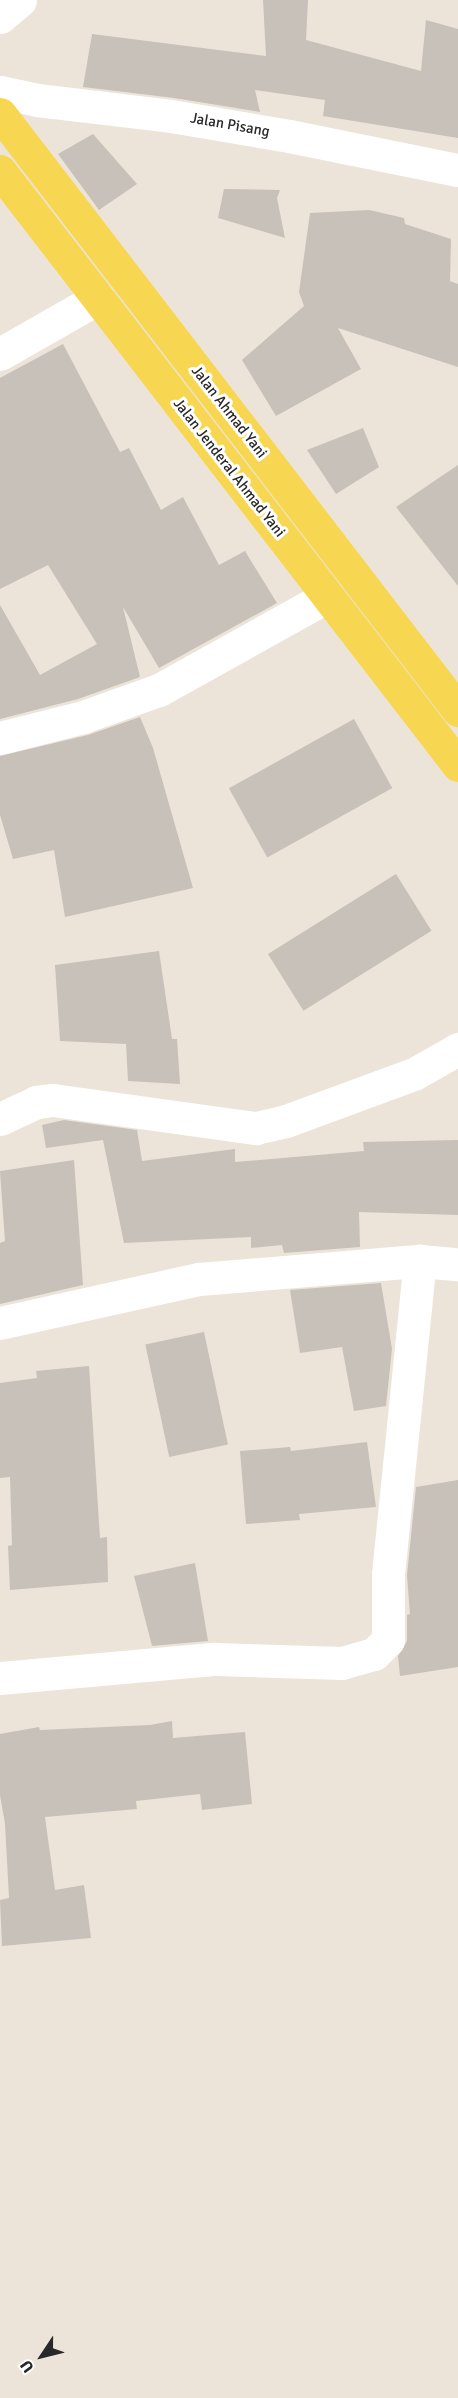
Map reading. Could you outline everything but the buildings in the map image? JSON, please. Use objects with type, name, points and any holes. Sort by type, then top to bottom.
[{"type":"main road","name":"Jalan Ahmad Yani","points":[[0,114],[458,710]]},
{"type":"main road","name":"Jalan Jenderal Ahmad Yani","points":[[0,171],[458,765]]},
{"type":"street","points":[[0,17],[20,0]]},
{"type":"street","name":"Jalan Pisang","points":[[0,92],[37,100],[183,117],[458,170]]},
{"type":"street","points":[[0,354],[98,298]]},
{"type":"street","points":[[0,738],[83,717],[159,690],[328,596]]},
{"type":"street","points":[[0,1119],[36,1102],[53,1100],[256,1128],[286,1121],[414,1074],[458,1049]]},
{"type":"street","points":[[0,1323],[199,1279],[420,1261],[458,1264]]},
{"type":"street","points":[[0,1677],[215,1659],[342,1663],[374,1654],[388,1640],[388,1574],[420,1261]]}]
